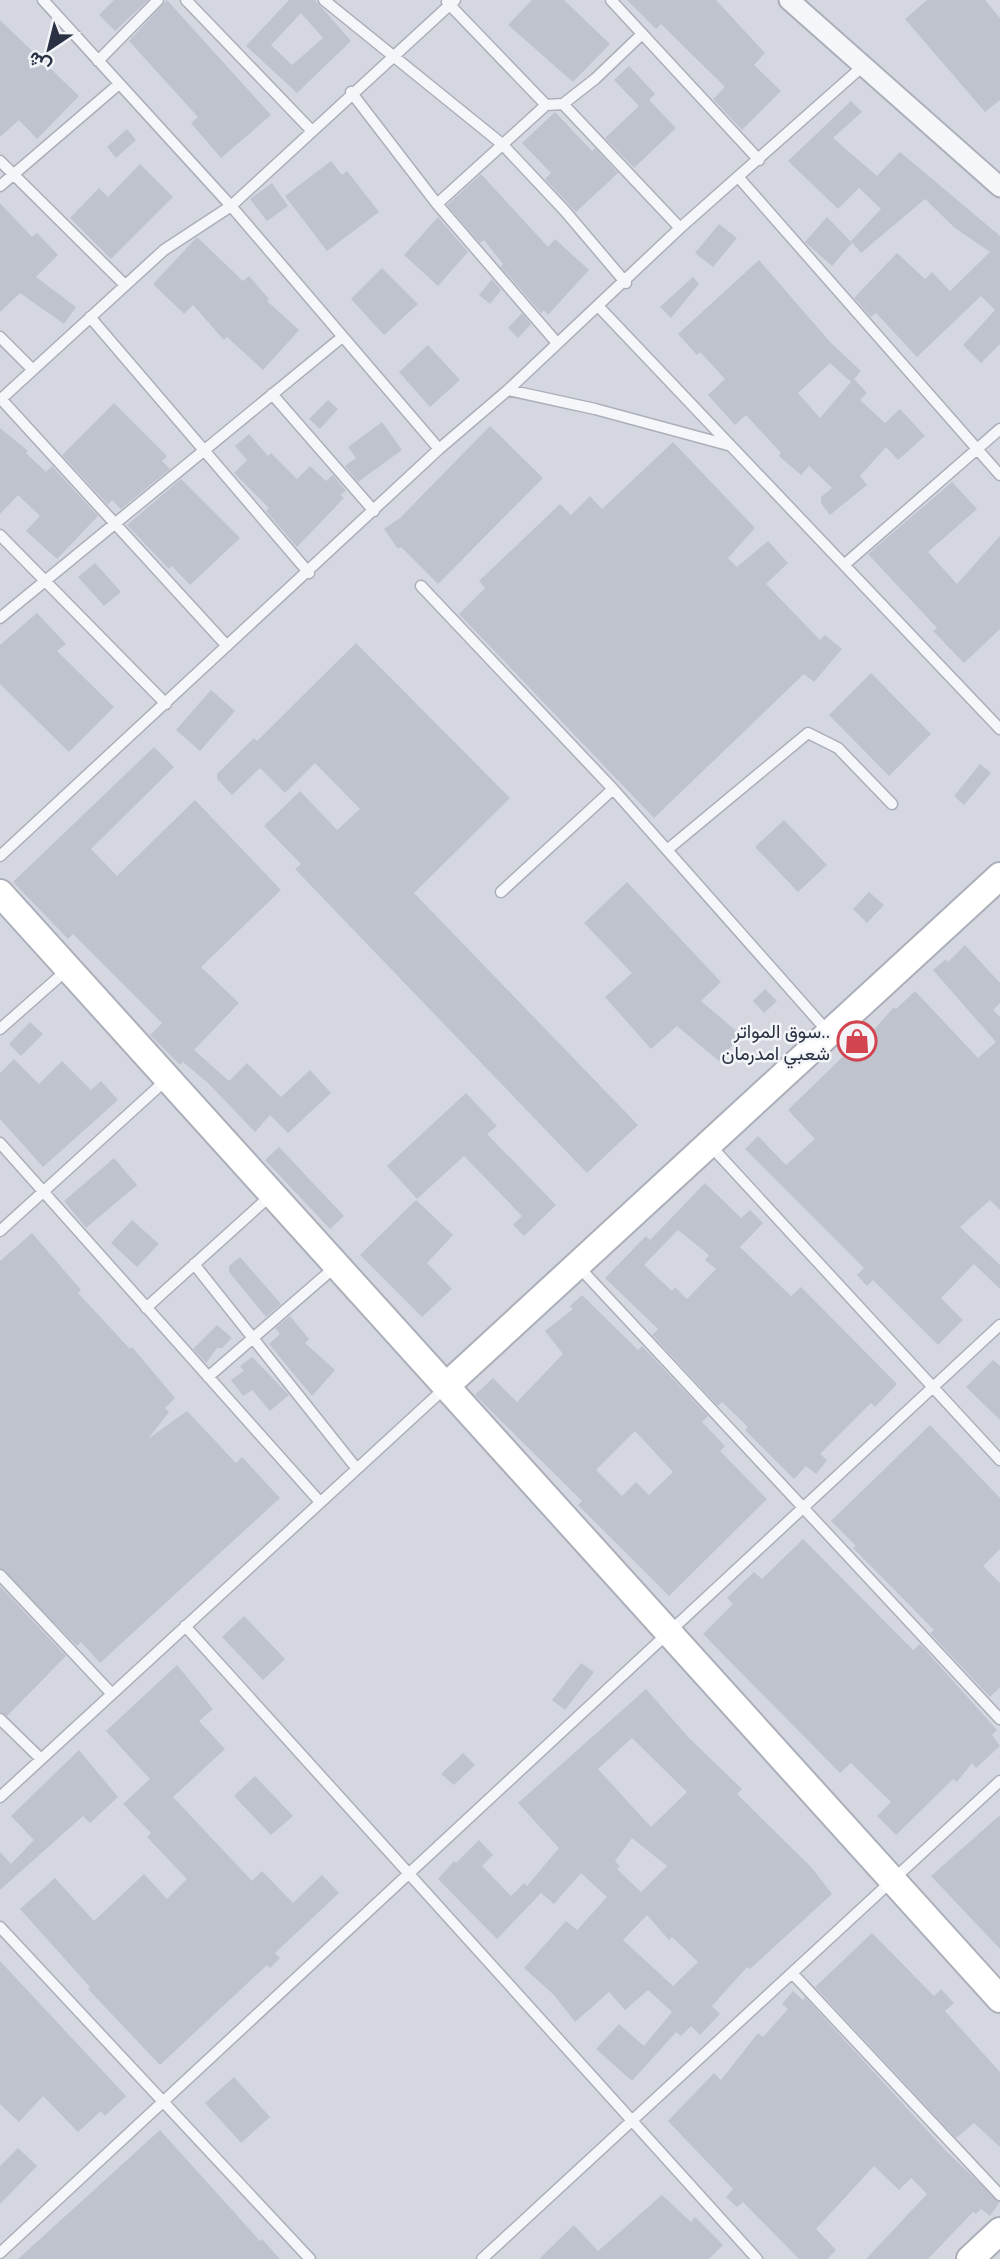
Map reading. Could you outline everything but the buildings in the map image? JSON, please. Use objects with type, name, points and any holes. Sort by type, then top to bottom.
[{"type":"street","points":[[789,0],[1000,187]]},
{"type":"street","points":[[446,1386],[578,1266],[707,1142],[1000,876]]},
{"type":"street","points":[[0,893],[1000,1999]]},
{"type":"street","points":[[970,2259],[1000,2231]]},
{"type":"lane","points":[[43,0],[230,206],[439,449]]},
{"type":"lane","points":[[98,61],[158,0]]},
{"type":"lane","points":[[186,0],[310,130]]},
{"type":"lane","points":[[324,0],[502,144],[565,211],[626,283]]},
{"type":"lane","points":[[611,0],[760,160]]},
{"type":"lane","points":[[227,646],[1,400],[163,250],[230,206],[450,2],[546,105]]},
{"type":"lane","points":[[437,204],[546,105],[563,104],[596,79],[641,35]]},
{"type":"lane","points":[[0,856],[309,573],[439,449],[508,390],[626,283],[680,229],[863,66]]},
{"type":"lane","points":[[0,186],[119,84]]},
{"type":"lane","points":[[351,92],[437,204],[557,343]]},
{"type":"lane","points":[[563,104],[680,229]]},
{"type":"lane","points":[[0,161],[125,285]]},
{"type":"lane","points":[[739,178],[1000,475]]},
{"type":"lane","points":[[599,307],[1000,729]]},
{"type":"lane","points":[[90,317],[309,573]]},
{"type":"lane","points":[[0,337],[33,370]]},
{"type":"lane","points":[[0,618],[341,338]]},
{"type":"lane","points":[[508,390],[607,412],[731,446]]},
{"type":"lane","points":[[272,394],[374,511]]},
{"type":"lane","points":[[844,565],[1000,429]]},
{"type":"lane","points":[[0,534],[166,704]]},
{"type":"lane","points":[[421,586],[613,789],[829,1033]]},
{"type":"lane","points":[[667,850],[808,733],[838,748],[892,804]]},
{"type":"lane","points":[[501,892],[613,789]]},
{"type":"lane","points":[[0,1029],[68,968]]},
{"type":"lane","points":[[0,1231],[169,1077]]},
{"type":"lane","points":[[707,1142],[1000,1460]]},
{"type":"lane","points":[[0,1143],[320,1502]]},
{"type":"lane","points":[[146,1308],[271,1194]]},
{"type":"lane","points":[[194,1264],[357,1469]]},
{"type":"lane","points":[[208,1377],[337,1266]]},
{"type":"lane","points":[[578,1266],[1000,1719]]},
{"type":"lane","points":[[5,2259],[0,2253],[1000,1325]]},
{"type":"lane","points":[[0,1797],[446,1386]]},
{"type":"lane","points":[[0,1575],[111,1694]]},
{"type":"lane","points":[[185,1626],[757,2259]]},
{"type":"lane","points":[[0,1719],[41,1759]]},
{"type":"lane","points":[[482,2259],[1000,1781]]},
{"type":"lane","points":[[0,1927],[310,2259]]},
{"type":"lane","points":[[792,1973],[1000,2195]]},
{"type":"shaded area","points":[[0,0],[1000,0],[1000,2259],[0,2259]]},
{"type":"place","name":"سوق المواتر.. شعبي امدرمان","points":[[857,1041]]}]
